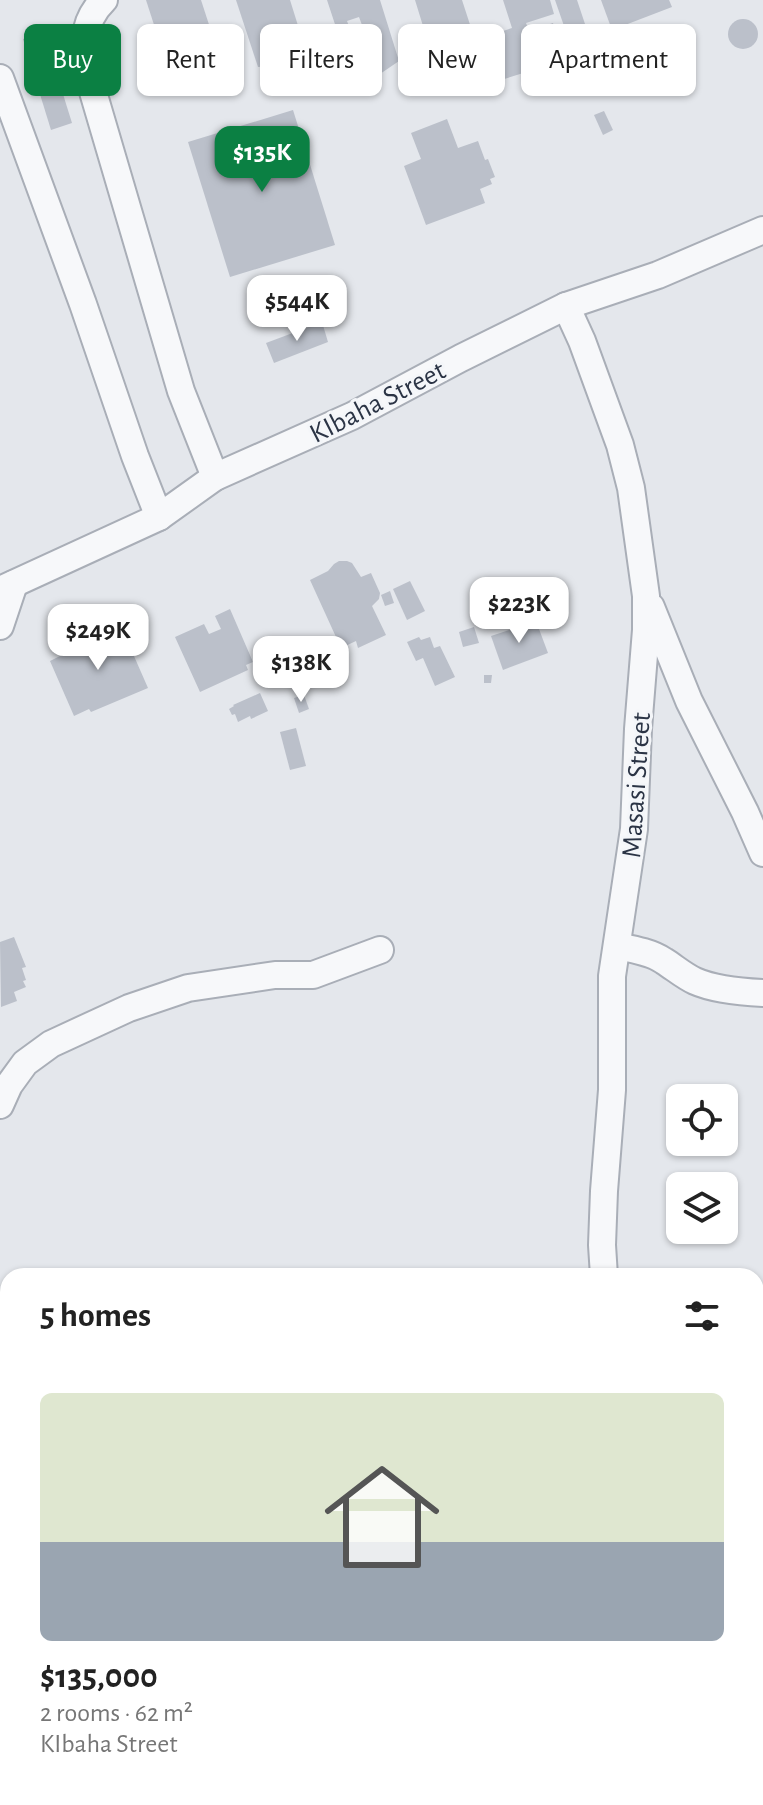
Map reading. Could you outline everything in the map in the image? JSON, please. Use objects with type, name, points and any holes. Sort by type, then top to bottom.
[{"type":"street","points":[[104,0],[90,17],[86,33],[91,85],[181,391],[215,477]]},
{"type":"street","points":[[0,78],[159,517]]},
{"type":"street","name":"KIbaha Street","points":[[7,587],[159,517],[215,477],[352,416],[566,306],[658,275],[763,230]]},
{"type":"street","name":"Masasi Street","points":[[566,306],[620,445],[631,488],[646,596],[634,829],[612,976],[612,1090],[604,1191],[603,1268]]},
{"type":"street","points":[[0,626],[7,587]]},
{"type":"street","points":[[646,596],[689,701],[763,853]]},
{"type":"street","points":[[617,946],[654,955],[701,984],[763,993]]},
{"type":"street","points":[[0,1105],[9,1085],[25,1063],[51,1044],[129,1008],[188,988],[275,975],[313,975],[380,950]]},
{"type":"building","points":[[146,0],[201,0],[209,24],[154,24]]},
{"type":"building","points":[[236,0],[290,0],[298,24],[260,24],[258,67]]},
{"type":"building","points":[[327,0],[380,0],[398,62],[382,73],[382,24],[362,24],[359,17],[347,21],[348,24],[335,24]]},
{"type":"building","points":[[415,0],[462,0],[470,24],[422,24]]},
{"type":"building","points":[[503,0],[550,0],[554,14],[521,24],[521,74],[505,79],[505,30],[512,28]]},
{"type":"building","points":[[555,0],[577,0],[585,24],[563,24]]},
{"type":"building","points":[[601,0],[669,0],[672,7],[628,24],[610,24]]},
{"type":"building","points":[[743,19],[749,20],[757,28],[757,40],[749,48],[743,49],[737,48],[729,40],[728,34],[729,28],[737,20]]},
{"type":"building","points":[[41,96],[64,96],[72,123],[51,130]]},
{"type":"building","points":[[293,110],[335,245],[230,277],[188,142]]},
{"type":"building","points":[[604,111],[613,130],[603,135],[594,115]]},
{"type":"building","points":[[447,119],[458,148],[478,141],[495,177],[490,179],[492,184],[480,189],[485,203],[426,225],[404,166],[421,159],[411,133]]},
{"type":"building","points":[[322,322],[328,342],[274,363],[266,343]]},
{"type":"building","points":[[339,561],[352,563],[361,577],[371,573],[380,593],[372,606],[386,635],[358,648],[356,641],[341,648],[310,580]]},
{"type":"building","points":[[410,581],[425,611],[407,620],[393,589]]},
{"type":"building","points":[[390,591],[394,603],[385,606],[381,595]]},
{"type":"building","points":[[544,596],[553,611],[543,617],[533,603]]},
{"type":"building","points":[[230,609],[253,662],[246,665],[248,670],[200,692],[175,637],[204,624],[209,634],[221,629],[215,616]]},
{"type":"building","points":[[536,621],[548,653],[503,670],[491,636]]},
{"type":"building","points":[[474,627],[479,643],[463,647],[459,632]]},
{"type":"building","points":[[104,629],[108,637],[123,631],[148,688],[74,716],[50,661],[64,654],[61,648]]},
{"type":"building","points":[[419,637],[421,640],[430,637],[434,648],[440,646],[455,677],[435,686],[423,658],[416,661],[407,642]]},
{"type":"building","points":[[484,675],[492,675],[491,683],[484,683]]},
{"type":"building","points":[[260,693],[268,711],[238,722],[229,709]]},
{"type":"building","points":[[304,695],[309,709],[299,713],[294,698]]},
{"type":"building","points":[[296,728],[306,766],[290,770],[280,732]]},
{"type":"building","points":[[14,937],[26,967],[22,968],[26,987],[14,992],[17,1001],[1,1007],[0,942]]}]
